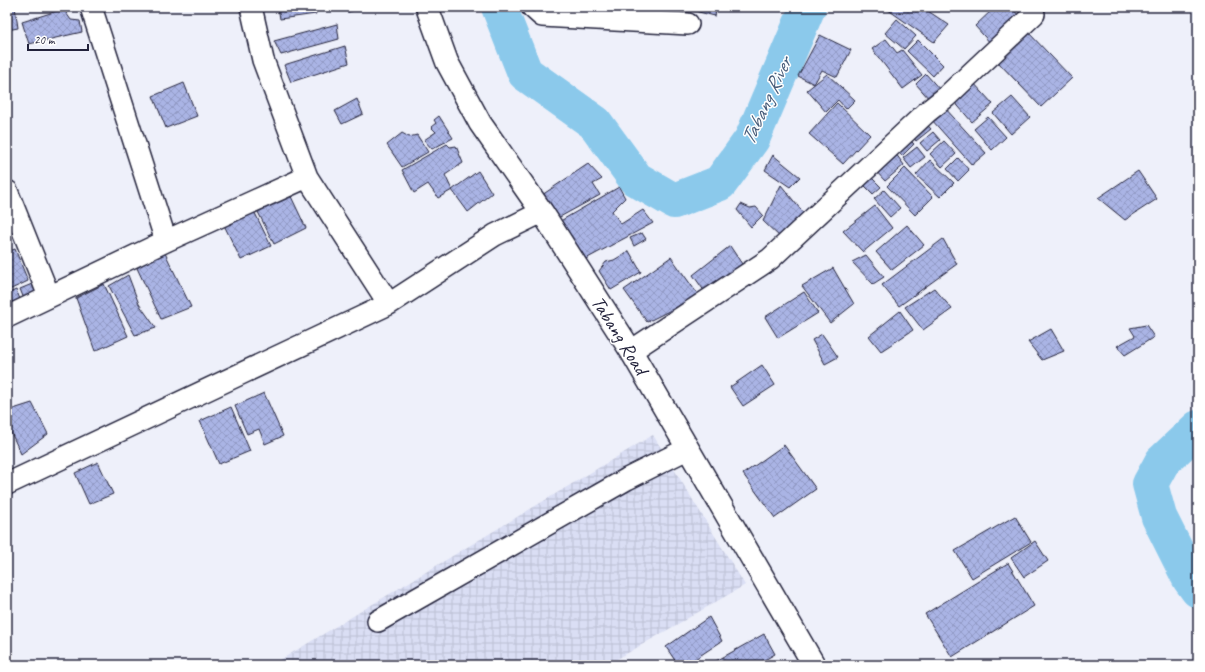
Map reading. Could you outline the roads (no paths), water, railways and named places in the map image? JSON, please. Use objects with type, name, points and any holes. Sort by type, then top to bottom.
[{"type":"main road","name":"Tabang Road","points":[[427,7],[447,62],[480,123],[542,212],[631,351],[814,665]]},
{"type":"street","points":[[91,7],[166,241]]},
{"type":"street","points":[[251,7],[263,60],[307,177],[389,304]]},
{"type":"street","points":[[532,7],[542,16],[688,24]]},
{"type":"street","points":[[631,351],[770,259],[1034,14]]},
{"type":"street","points":[[7,317],[166,241],[307,177]]},
{"type":"street","points":[[7,192],[49,296]]},
{"type":"street","points":[[7,484],[389,304],[495,235],[542,212]]},
{"type":"street","points":[[378,621],[627,479],[687,449]]},
{"type":"waterway","name":"Tabang River","points":[[499,7],[525,73],[595,123],[636,179],[674,201],[720,183],[752,139],[808,7]]},
{"type":"waterway","name":"Tabang River","points":[[1198,428],[1162,462],[1150,484],[1159,517],[1190,579],[1198,590]]}]
